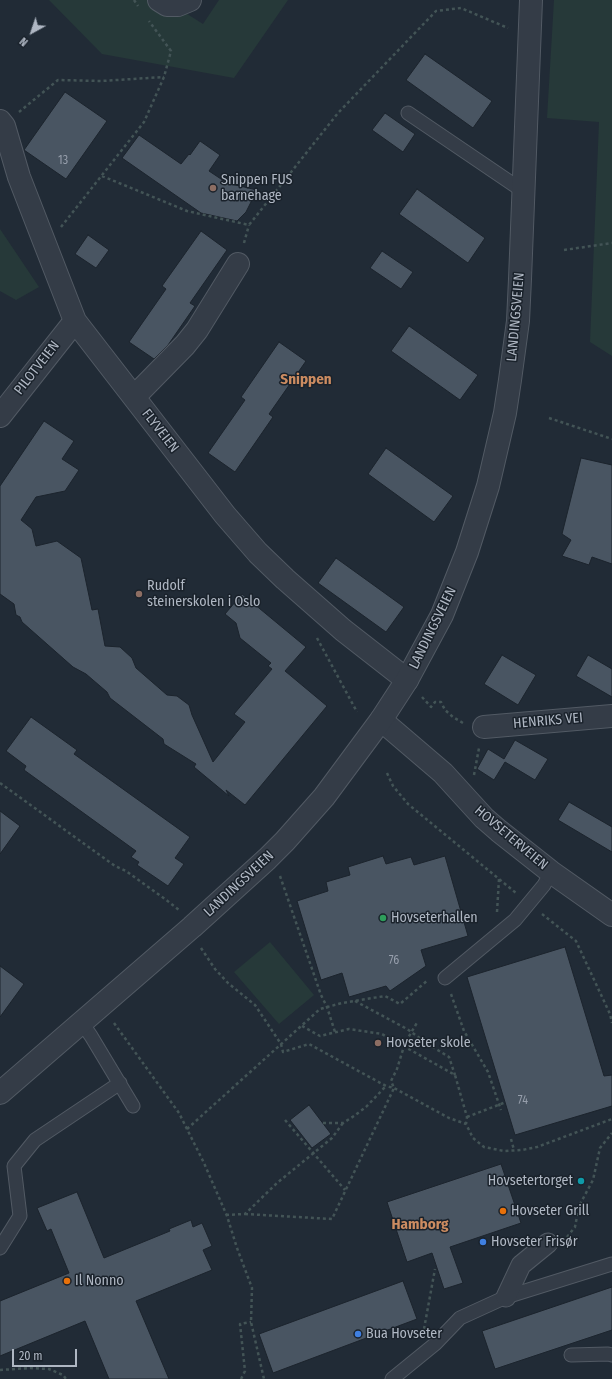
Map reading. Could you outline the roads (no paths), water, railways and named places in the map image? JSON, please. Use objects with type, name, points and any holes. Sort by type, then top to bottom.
[{"type":"street","points":[[158,0],[167,5],[178,5],[190,0]]},
{"type":"street","name":"LANDINGSVEIEN","points":[[0,1093],[202,918],[267,859],[324,797],[381,720],[407,680],[442,615],[467,552],[494,461],[506,406],[518,321],[530,0]]},
{"type":"street","name":"FLYVEIEN","points":[[2,123],[19,177],[75,321],[225,515],[258,552],[285,579],[343,630],[407,680]]},
{"type":"street","points":[[134,398],[185,345],[197,330],[238,264]]},
{"type":"street","name":"PILOTVEIEN","points":[[0,416],[75,321]]},
{"type":"street","name":"HENRIKS VEI","points":[[484,727],[612,716]]},
{"type":"street","name":"HOVSETERVEIEN","points":[[381,720],[443,773],[476,810],[498,831],[551,872],[612,915]]},
{"type":"street","points":[[506,1297],[521,1264],[548,1243]]},
{"type":"lane","points":[[408,113],[523,191]]},
{"type":"lane","points":[[445,978],[515,920],[544,885],[551,872]]},
{"type":"lane","points":[[82,1023],[133,1106]]},
{"type":"lane","points":[[0,1248],[20,1216],[14,1166],[35,1140],[120,1083]]},
{"type":"lane","points":[[392,1379],[435,1344],[460,1318],[506,1297],[612,1264]]},
{"type":"lane","points":[[571,1355],[612,1355]]},
{"type":"place","name":"Snippen FUS barnehage","points":[[213,188]]},
{"type":"place","name":"Rudolf steinerskolen i Oslo","points":[[139,594]]},
{"type":"place","name":"Hovseterhallen","points":[[383,918]]},
{"type":"place","name":"Hovseter skole","points":[[378,1043]]},
{"type":"place","name":"Hovsetertorget","points":[[581,1181]]},
{"type":"place","name":"Hovseter Grill","points":[[503,1211]]},
{"type":"place","name":"Hovseter Frisør","points":[[483,1242]]},
{"type":"place","name":"Il Nonno","points":[[67,1281]]},
{"type":"place","name":"Bua Hovseter","points":[[358,1334]]},
{"type":"district","name":"Snippen","points":[[306,380]]},
{"type":"district","name":"Hamborg","points":[[420,1225]]}]
